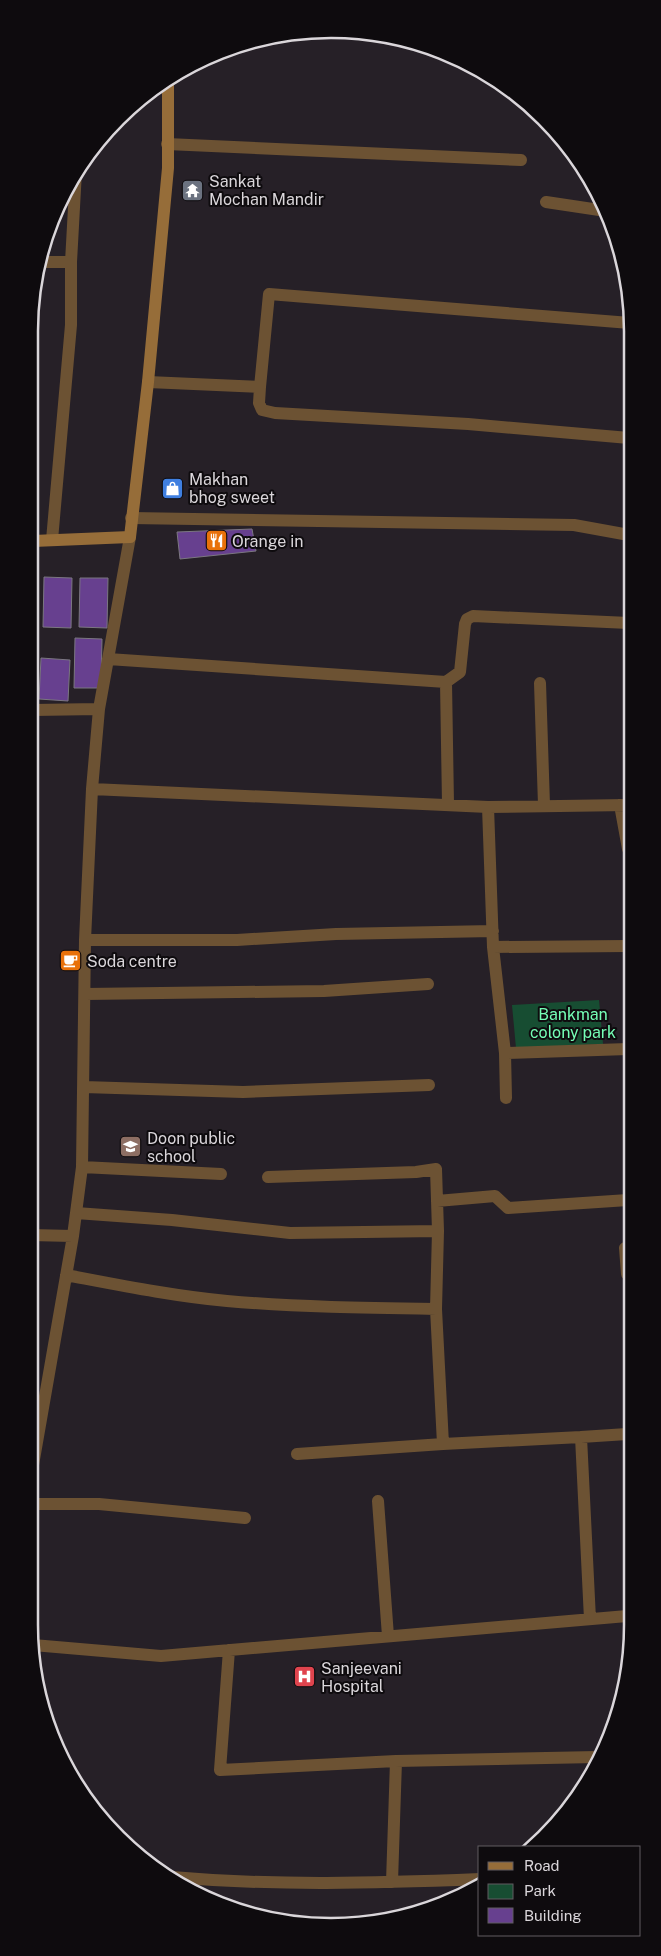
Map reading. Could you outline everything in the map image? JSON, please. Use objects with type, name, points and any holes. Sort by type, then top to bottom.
[{"type":"street","points":[[38,1436],[73,1236],[82,1167],[85,940],[92,789],[98,710],[130,537],[148,382],[168,168],[168,87]]},
{"type":"street","points":[[167,144],[521,160]]},
{"type":"street","points":[[52,540],[72,325],[71,262],[75,188]]},
{"type":"street","points":[[546,202],[597,210]]},
{"type":"street","points":[[45,262],[71,262]]},
{"type":"street","points":[[624,322],[269,294],[259,403],[262,410],[275,413],[468,424],[624,438]]},
{"type":"street","points":[[148,382],[260,387]]},
{"type":"street","points":[[132,518],[574,525],[624,534]]},
{"type":"street","points":[[38,541],[130,537]]},
{"type":"street","points":[[108,659],[446,682],[460,672],[465,624],[467,619],[473,616],[624,623]]},
{"type":"street","points":[[446,682],[448,804]]},
{"type":"street","points":[[540,683],[544,806]]},
{"type":"street","points":[[38,710],[98,710]]},
{"type":"street","points":[[92,789],[488,807],[624,805]]},
{"type":"street","points":[[488,807],[493,947],[505,1053],[506,1098]]},
{"type":"street","points":[[85,940],[237,940],[336,934],[493,930]]},
{"type":"street","points":[[493,947],[624,946]]},
{"type":"street","points":[[85,994],[324,990],[428,984]]},
{"type":"street","points":[[505,1053],[624,1049]]},
{"type":"street","points":[[84,1087],[243,1092],[429,1085]]},
{"type":"street","points":[[82,1167],[221,1174]]},
{"type":"street","points":[[268,1176],[416,1172],[436,1169],[438,1231],[436,1309],[443,1444]]},
{"type":"street","points":[[437,1202],[495,1196],[508,1208],[624,1200]]},
{"type":"street","points":[[76,1213],[172,1220],[290,1232],[438,1231]]},
{"type":"street","points":[[38,1235],[73,1236]]},
{"type":"street","points":[[66,1275],[185,1296],[226,1301],[307,1306],[436,1309]]},
{"type":"street","points":[[297,1454],[624,1434]]},
{"type":"street","points":[[581,1437],[590,1619]]},
{"type":"street","points":[[378,1501],[388,1636]]},
{"type":"street","points":[[38,1504],[99,1504],[245,1518]]},
{"type":"street","points":[[38,1645],[162,1656],[624,1616]]},
{"type":"street","points":[[229,1650],[220,1770],[396,1761],[592,1757]]},
{"type":"street","points":[[392,1882],[396,1761]]},
{"type":"street","points":[[182,1878],[212,1880],[392,1882],[477,1879]]},
{"type":"green space","name":"Bankman colony park","points":[[599,1000],[603,1044],[516,1048],[512,1005]]},
{"type":"building","name":"Orange in","points":[[252,529],[256,551],[180,559],[177,532]]},
{"type":"building","points":[[44,577],[72,578],[71,628],[43,627]]},
{"type":"building","points":[[80,578],[108,578],[107,628],[79,627]]},
{"type":"building","points":[[75,638],[102,639],[101,688],[74,688]]},
{"type":"building","points":[[41,658],[70,660],[68,701],[39,699]]},
{"type":"place","name":"Sankat Mochan Mandir","points":[[193,190]]},
{"type":"place","name":"Makhan bhog sweet","points":[[173,488]]},
{"type":"place","name":"Orange in","points":[[216,541]]},
{"type":"place","name":"Soda centre","points":[[71,961]]},
{"type":"place","name":"Doon public school","points":[[131,1147]]},
{"type":"place","name":"Sanjeevani Hospital","points":[[305,1677]]}]
